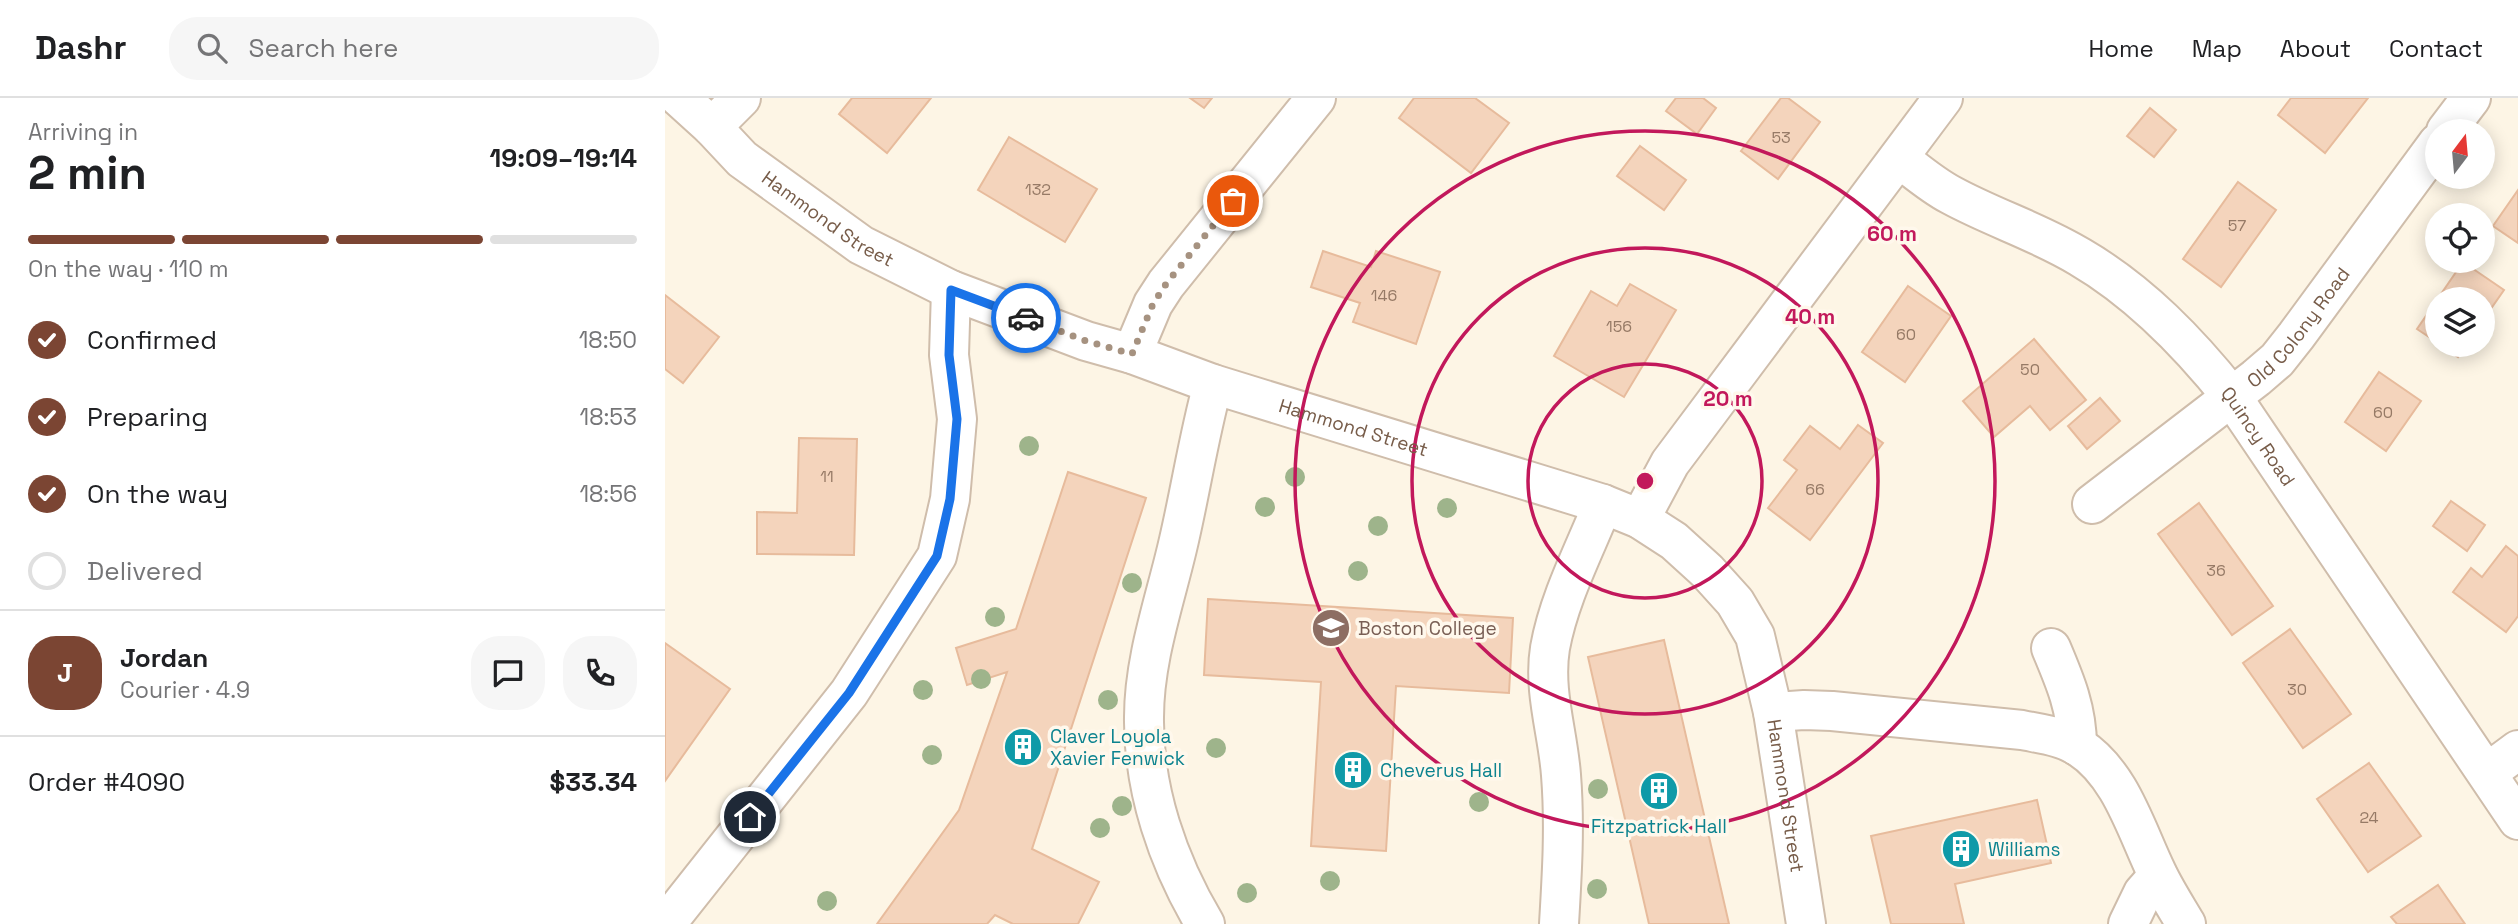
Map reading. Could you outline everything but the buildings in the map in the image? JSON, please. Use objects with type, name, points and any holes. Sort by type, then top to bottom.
[{"type":"street","name":"Hammond Street","points":[[680,98],[742,159],[861,245],[951,290],[1086,341],[1132,354],[1213,384],[1603,504],[1640,519],[1674,541],[1707,571],[1735,602],[1755,636],[1773,712],[1806,924]]},
{"type":"street","points":[[712,127],[741,98]]},
{"type":"street","points":[[1132,354],[1153,304],[1166,284],[1316,98]]},
{"type":"street","points":[[1640,519],[1670,463],[1943,98]]},
{"type":"street","points":[[2455,119],[2471,98]]},
{"type":"street","name":"Quincy Road","points":[[1899,158],[1951,195],[2080,256],[2113,278],[2164,321],[2201,358],[2232,397],[2518,820]]},
{"type":"street","name":"Old Colony Road","points":[[2092,504],[2277,360],[2425,161]]},
{"type":"street","points":[[666,924],[849,693],[937,556],[950,499],[957,419],[949,355],[951,290]]},
{"type":"street","points":[[1205,924],[1174,864],[1157,814],[1146,762],[1143,715],[1157,626],[1179,541],[1202,424],[1213,384]]},
{"type":"street","points":[[1559,924],[1563,814],[1561,772],[1549,687],[1550,650],[1557,620],[1603,504]]},
{"type":"street","points":[[2051,648],[2070,692],[2077,721],[2077,746]]},
{"type":"street","points":[[1773,712],[1832,711],[2022,730],[2052,736],[2077,746],[2098,762],[2115,785],[2158,876],[2186,924]]},
{"type":"street","points":[[2487,773],[2518,750]]},
{"type":"street","points":[[2128,924],[2143,893],[2158,876]]},
{"type":"way so far","points":[[1026,318],[1086,341],[1132,354],[1153,304],[1166,284],[1233,201]]},
{"type":"place","name":"Boston College","points":[[1331,628]]},
{"type":"place","name":"Claver Loyola Xavier Fenwick","points":[[1023,747]]},
{"type":"place","name":"Cheverus Hall","points":[[1353,770]]},
{"type":"place","name":"Fitzpatrick Hall","points":[[1659,791]]},
{"type":"place","name":"Williams","points":[[1961,849]]},
{"type":"route","points":[[750,817],[849,693],[937,556],[950,499],[957,419],[949,355],[951,290],[1026,318]]}]
